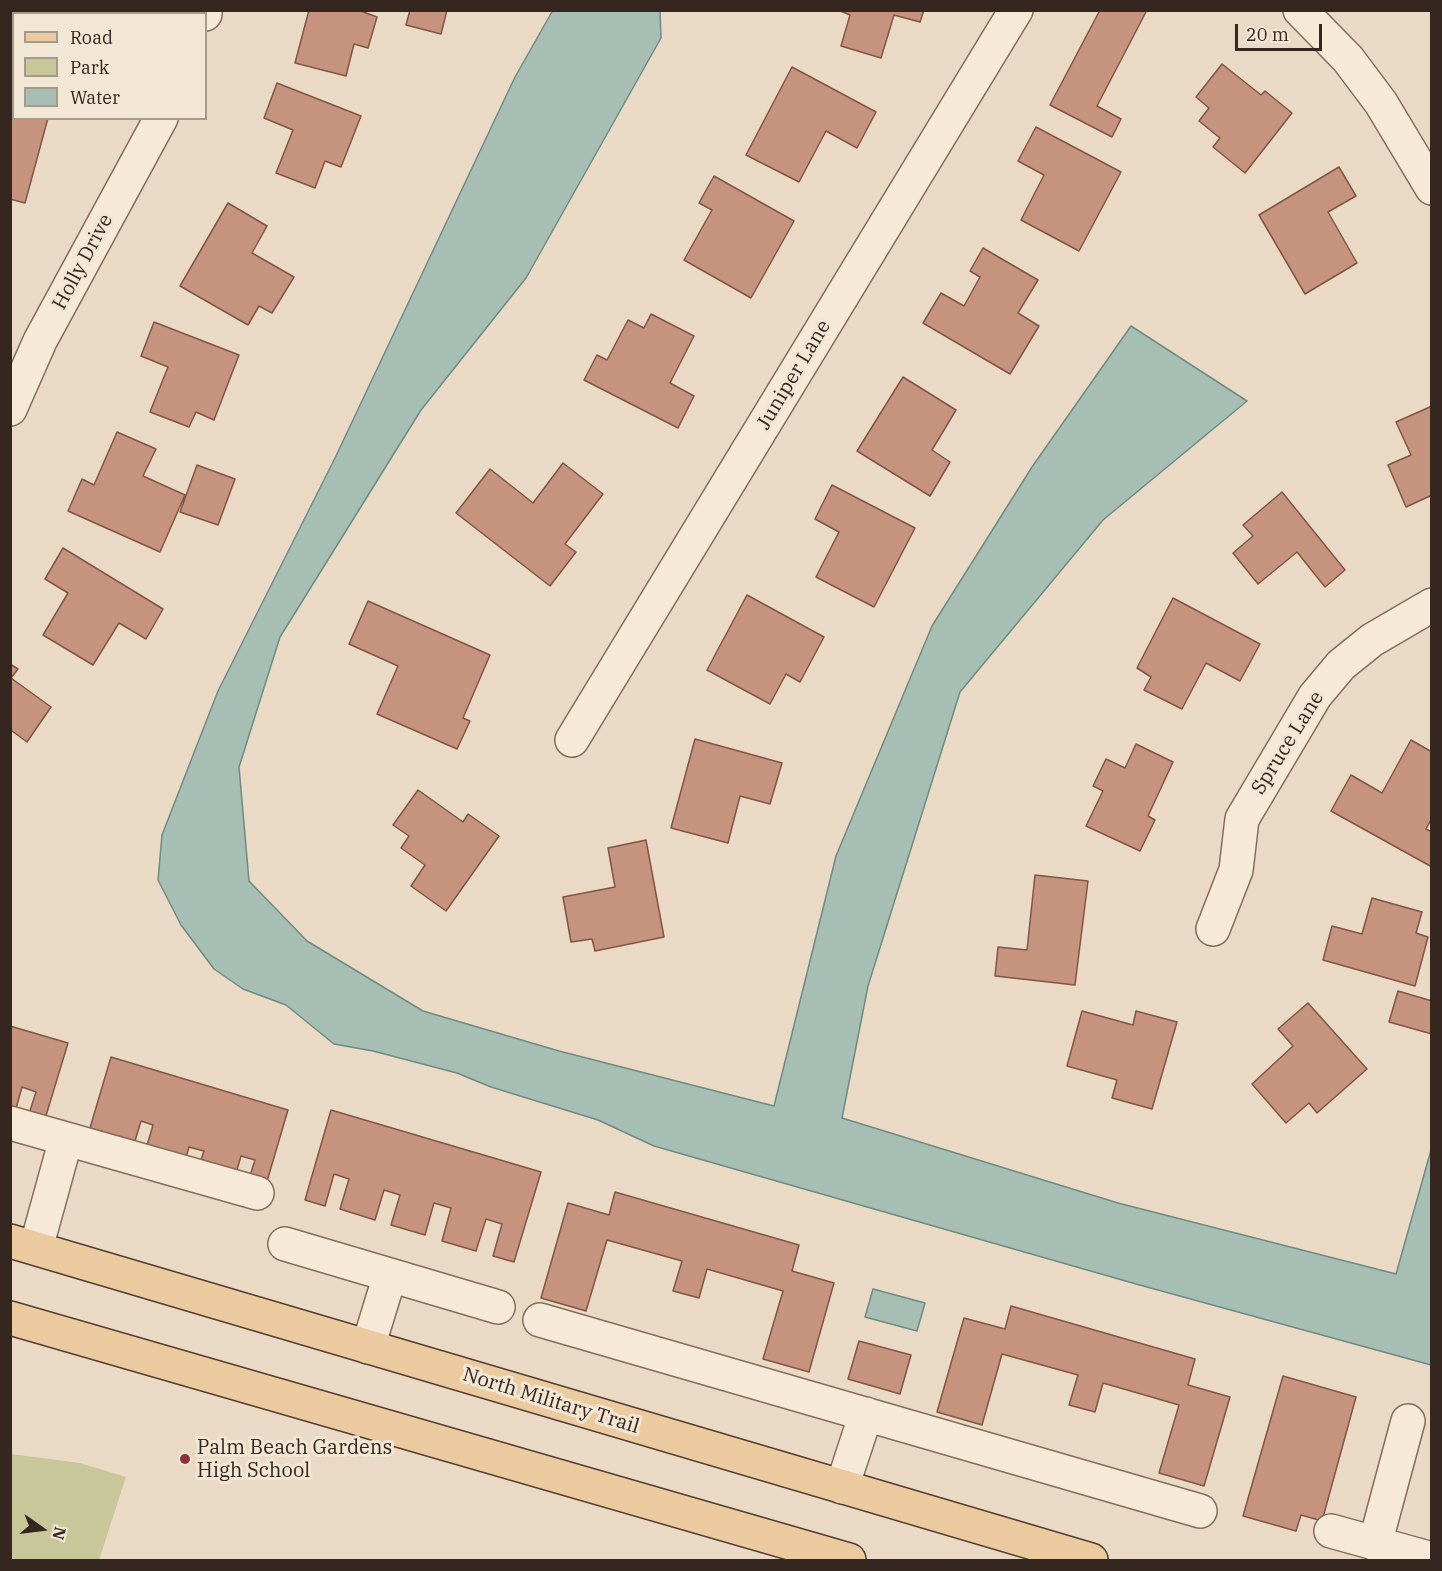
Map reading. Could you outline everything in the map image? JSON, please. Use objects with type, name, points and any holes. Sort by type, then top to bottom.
[{"type":"main road","name":"North Military Trail","points":[[23,1244],[1091,1560]]},
{"type":"main road","points":[[10,1318],[849,1560]]},
{"type":"street","name":"Juniper Lane","points":[[572,740],[1016,10]]},
{"type":"street","points":[[1300,10],[1348,59],[1374,94],[1431,188]]},
{"type":"street","name":"Holly Drive","points":[[10,409],[40,340],[160,120]]},
{"type":"street","name":"Spruce Lane","points":[[1213,929],[1236,870],[1242,819],[1315,696],[1341,665],[1372,640],[1431,605]]},
{"type":"street","points":[[10,1123],[257,1193]]},
{"type":"street","points":[[23,1244],[66,1139]]},
{"type":"street","points":[[285,1244],[498,1307]]},
{"type":"street","points":[[368,1347],[390,1275]]},
{"type":"street","points":[[540,1320],[1200,1511]]},
{"type":"street","points":[[842,1487],[866,1414]]},
{"type":"street","points":[[1375,1544],[1408,1421]]},
{"type":"street","points":[[1330,1531],[1431,1560]]},
{"type":"green space","points":[[11,1454],[80,1463],[126,1477],[99,1560],[11,1560]]},
{"type":"water","points":[[553,10],[660,11],[661,38],[526,278],[421,410],[280,637],[239,767],[249,881],[307,941],[423,1011],[559,1051],[774,1106],[836,856],[932,626],[1032,467],[1131,326],[1247,401],[1103,520],[960,692],[868,986],[842,1118],[1118,1203],[1396,1274],[1431,1150],[1431,1365],[1136,1284],[654,1146],[598,1120],[491,1087],[457,1073],[373,1051],[334,1044],[286,1005],[243,989],[214,969],[181,925],[158,880],[162,835],[218,691],[335,458],[515,77]]},
{"type":"water","points":[[873,1289],[925,1303],[917,1331],[865,1317]]},
{"type":"building","points":[[10,10],[90,10],[97,12],[12,12],[12,30],[10,30]]},
{"type":"building","points":[[309,10],[358,10],[377,17],[368,48],[354,44],[346,76],[295,63]]},
{"type":"building","points":[[410,10],[447,10],[441,34],[406,25]]},
{"type":"building","points":[[838,10],[924,10],[920,22],[894,15],[881,58],[841,46],[850,15]]},
{"type":"building","points":[[1100,10],[1147,10],[1097,106],[1121,119],[1112,137],[1050,105]]},
{"type":"building","points":[[1222,64],[1261,95],[1265,91],[1292,113],[1245,173],[1213,147],[1220,138],[1199,121],[1209,108],[1196,97]]},
{"type":"building","points":[[792,67],[876,112],[857,148],[826,131],[799,182],[746,155]]},
{"type":"building","points":[[277,83],[361,116],[341,167],[325,161],[315,188],[276,173],[293,130],[264,118]]},
{"type":"building","points":[[10,107],[12,108],[12,120],[47,120],[25,203],[10,199]]},
{"type":"building","points":[[1036,127],[1121,172],[1079,251],[1021,220],[1044,175],[1018,161]]},
{"type":"building","points":[[1339,167],[1356,196],[1328,212],[1357,263],[1305,294],[1259,215]]},
{"type":"building","points":[[714,176],[794,221],[751,298],[684,260],[712,210],[699,203]]},
{"type":"building","points":[[228,203],[267,226],[252,253],[294,277],[272,313],[259,306],[248,325],[180,286]]},
{"type":"building","points":[[983,248],[1038,280],[1018,313],[1039,326],[1010,374],[923,323],[941,293],[964,306],[980,277],[970,271]]},
{"type":"building","points":[[651,314],[694,336],[670,383],[694,396],[678,428],[584,380],[597,355],[607,360],[628,320],[644,328]]},
{"type":"building","points":[[154,322],[239,355],[214,420],[196,412],[189,427],[150,412],[168,367],[141,356]]},
{"type":"building","points":[[903,377],[956,410],[932,450],[950,462],[930,496],[857,451]]},
{"type":"building","points":[[1432,406],[1432,499],[1430,496],[1406,507],[1388,465],[1411,455],[1396,422]]},
{"type":"building","points":[[117,432],[156,449],[143,476],[185,495],[160,552],[68,511],[82,479],[94,485]]},
{"type":"building","points":[[563,463],[603,494],[565,544],[576,552],[550,586],[456,513],[490,469],[533,503]]},
{"type":"building","points":[[197,465],[235,479],[218,525],[180,512]]},
{"type":"building","points":[[832,485],[915,528],[874,607],[816,577],[839,532],[815,519]]},
{"type":"building","points":[[1282,492],[1345,570],[1325,587],[1297,552],[1258,584],[1233,553],[1253,536],[1243,525]]},
{"type":"building","points":[[63,548],[163,609],[146,639],[119,623],[93,665],[43,635],[68,593],[45,579]]},
{"type":"building","points":[[747,595],[824,637],[800,682],[786,674],[770,704],[707,670]]},
{"type":"building","points":[[1173,598],[1260,644],[1240,681],[1206,663],[1182,709],[1144,690],[1151,677],[1137,668]]},
{"type":"building","points":[[368,601],[490,655],[463,718],[470,721],[457,749],[377,714],[398,666],[349,644]]},
{"type":"building","points":[[10,664],[18,669],[11,678],[51,707],[27,742],[12,731],[10,733]]},
{"type":"building","points":[[695,739],[782,763],[770,804],[740,796],[728,843],[671,828]]},
{"type":"building","points":[[1411,740],[1432,752],[1432,818],[1426,829],[1432,832],[1432,867],[1331,811],[1351,775],[1382,793]]},
{"type":"building","points":[[1136,744],[1173,762],[1148,816],[1155,820],[1140,851],[1086,826],[1103,791],[1093,786],[1106,759],[1125,768]]},
{"type":"building","points":[[418,790],[463,822],[468,814],[499,836],[446,911],[411,886],[425,865],[401,848],[409,836],[393,825]]},
{"type":"building","points":[[646,840],[664,937],[595,951],[592,939],[571,942],[563,897],[615,887],[608,848]]},
{"type":"building","points":[[1035,875],[1088,881],[1075,985],[995,976],[998,947],[1027,950]]},
{"type":"building","points":[[1372,898],[1422,912],[1416,933],[1428,937],[1415,986],[1323,960],[1332,926],[1362,934]]},
{"type":"building","points":[[1398,991],[1432,1001],[1432,1034],[1389,1022]]},
{"type":"building","points":[[1308,1003],[1367,1069],[1317,1113],[1309,1103],[1286,1123],[1252,1084],[1293,1046],[1278,1029]]},
{"type":"building","points":[[1082,1011],[1133,1025],[1136,1011],[1177,1022],[1152,1109],[1112,1098],[1117,1080],[1067,1066]]},
{"type":"building","points":[[10,1026],[68,1043],[45,1119],[29,1114],[36,1092],[22,1087],[15,1112],[10,1111]]},
{"type":"building","points":[[111,1057],[288,1110],[265,1188],[248,1182],[255,1160],[241,1156],[234,1180],[198,1169],[204,1151],[189,1147],[185,1161],[146,1149],[153,1125],[141,1121],[135,1141],[90,1128]]},
{"type":"building","points":[[331,1110],[541,1172],[514,1262],[493,1256],[502,1224],[486,1219],[476,1251],[442,1241],[451,1208],[434,1203],[425,1235],[391,1225],[400,1195],[384,1190],[375,1220],[340,1209],[349,1179],[334,1174],[325,1206],[305,1200]]},
{"type":"building","points":[[615,1192],[799,1245],[792,1271],[834,1283],[809,1372],[763,1359],[783,1291],[707,1269],[699,1298],[673,1291],[682,1261],[607,1240],[586,1311],[541,1298],[568,1203],[609,1215]]},
{"type":"building","points":[[1011,1306],[1195,1359],[1188,1385],[1230,1397],[1204,1486],[1159,1473],[1179,1405],[1103,1383],[1095,1412],[1069,1405],[1078,1375],[1002,1354],[982,1425],[937,1412],[964,1318],[1005,1329]]},
{"type":"building","points":[[859,1341],[911,1355],[900,1394],[848,1379]]},
{"type":"building","points":[[1283,1376],[1356,1397],[1322,1521],[1301,1515],[1296,1531],[1243,1516]]},
{"type":"place","name":"Palm Beach Gardens High School","points":[[185,1459]]}]
